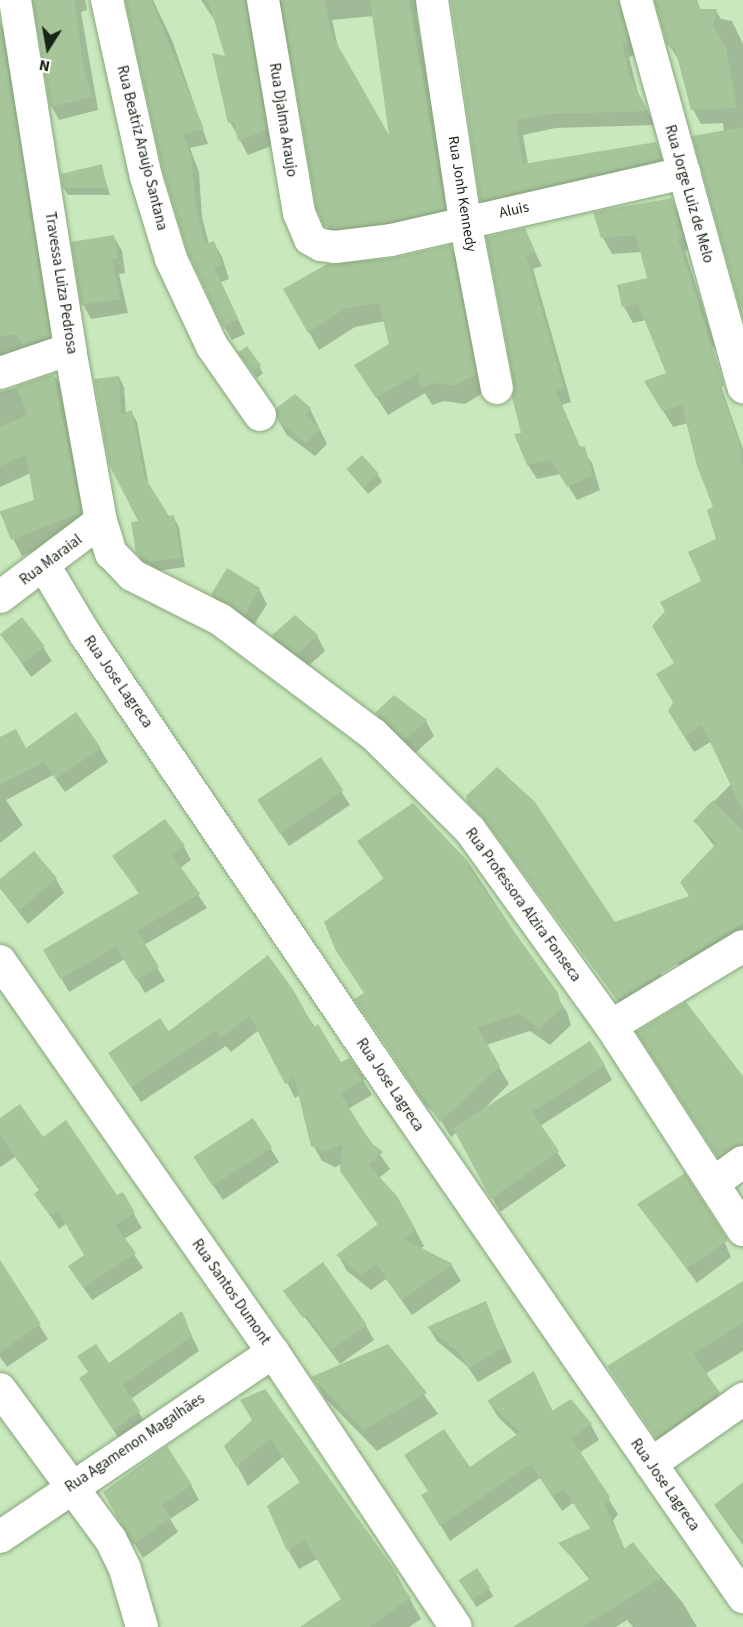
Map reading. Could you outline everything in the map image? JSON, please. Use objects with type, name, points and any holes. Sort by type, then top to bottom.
[{"type":"street","name":"Travessa Luiza Pedrosa","points":[[15,0],[70,349],[101,521],[118,563]]},
{"type":"street","name":"Rua Beatriz Araujo Santana","points":[[107,0],[146,177],[171,259],[212,346],[260,415]]},
{"type":"street","name":"Rua Djalma Araujo","points":[[263,0],[292,179],[299,213],[310,239]]},
{"type":"street","name":"Rua Jonh Kennedy","points":[[432,0],[465,221],[496,388]]},
{"type":"street","name":"Rua Jorge Luiz de Melo","points":[[636,0],[660,97],[684,173],[743,387]]},
{"type":"street","name":"Aluis","points":[[310,239],[334,248],[361,246],[684,173]]},
{"type":"street","points":[[0,374],[70,349]]},
{"type":"street","name":"Rua Maraial","points":[[0,597],[45,567],[101,521]]},
{"type":"street","name":"Rua Professora Alzira Fonseca","points":[[118,563],[132,575],[221,620],[373,734],[470,830],[611,1026],[715,1182],[743,1230]]},
{"type":"street","name":"Rua Jose Lagreca","points":[[45,567],[85,634],[743,1597]]},
{"type":"street","points":[[611,1026],[743,946]]},
{"type":"street","name":"Rua Santos Dumont","points":[[0,961],[273,1352],[456,1627]]},
{"type":"street","points":[[715,1182],[743,1162]]},
{"type":"street","name":"Rua Agamenon Magalhães","points":[[0,1537],[72,1486],[273,1352]]},
{"type":"street","points":[[0,1389],[111,1540],[125,1569],[142,1627]]},
{"type":"street","points":[[651,1464],[743,1399]]},
{"type":"building","points":[[33,0],[75,0],[82,59],[92,97],[50,107]]},
{"type":"building","points":[[125,0],[151,0],[204,129],[183,134],[191,156],[195,201],[205,244],[214,241],[222,265],[214,267],[238,319],[223,327],[188,253],[163,172]]},
{"type":"building","points":[[208,0],[245,0],[267,130],[238,141],[234,122],[228,123],[212,53],[225,56]]},
{"type":"building","points":[[281,0],[324,0],[332,35],[389,135],[370,0],[409,0],[445,209],[388,222],[335,229],[324,226],[316,208]]},
{"type":"building","points":[[451,0],[619,0],[629,41],[622,43],[630,77],[648,111],[548,114],[516,121],[523,164],[656,142],[661,159],[480,201]]},
{"type":"building","points":[[655,0],[696,0],[700,9],[717,9],[713,25],[726,48],[737,108],[691,110],[675,49],[667,45]]},
{"type":"building","points":[[0,21],[50,337],[22,346],[17,334],[0,336]]},
{"type":"building","points":[[743,127],[743,319],[692,136]]},
{"type":"building","points":[[102,164],[107,188],[63,188],[61,174]]},
{"type":"building","points":[[672,198],[683,238],[678,239],[724,386],[720,388],[740,445],[743,468],[743,811],[702,725],[684,736],[668,711],[673,702],[656,674],[674,663],[652,626],[665,611],[660,602],[701,581],[688,552],[716,539],[707,510],[713,507],[697,466],[682,405],[662,411],[644,381],[666,373],[638,304],[622,307],[617,285],[647,278],[636,235],[601,238],[593,212]]},
{"type":"building","points":[[525,228],[535,251],[526,255],[564,388],[555,390],[579,446],[585,447],[593,475],[567,487],[551,460],[527,465],[514,434],[521,433],[512,397],[515,385],[486,237]]},
{"type":"building","points":[[114,235],[118,259],[112,259],[120,299],[81,305],[71,242]]},
{"type":"building","points":[[451,245],[476,374],[455,386],[433,383],[420,388],[418,373],[376,398],[354,365],[389,344],[379,303],[344,309],[308,333],[283,289],[327,264],[393,258]]},
{"type":"building","points":[[247,346],[261,365],[252,372],[238,352]]},
{"type":"building","points":[[54,374],[81,513],[11,540],[0,511],[34,500],[26,455],[0,466],[0,427],[27,415],[17,386]]},
{"type":"building","points":[[119,376],[121,414],[132,410],[144,476],[169,516],[174,515],[181,557],[150,562],[136,553],[131,522],[138,521],[109,464],[94,379]]},
{"type":"building","points":[[295,394],[311,408],[306,415],[320,429],[306,443],[277,420],[276,408]]},
{"type":"building","points":[[362,455],[379,474],[363,488],[346,469]]},
{"type":"building","points":[[227,568],[260,588],[244,615],[211,595]]},
{"type":"building","points":[[295,615],[318,635],[297,655],[272,635]]},
{"type":"building","points":[[22,617],[45,646],[23,663],[0,634]]},
{"type":"building","points":[[394,695],[427,720],[405,740],[375,713]]},
{"type":"building","points":[[76,712],[101,748],[56,779],[44,762],[0,785],[0,737],[16,729],[26,748]]},
{"type":"building","points":[[321,757],[343,790],[280,833],[257,800]]},
{"type":"building","points":[[497,767],[535,802],[615,922],[689,896],[680,882],[717,843],[693,821],[713,800],[743,831],[743,923],[618,1000],[484,819],[467,802],[466,796]]},
{"type":"building","points":[[413,803],[471,865],[468,867],[558,993],[562,1008],[539,1029],[519,1014],[477,1027],[500,1066],[440,1122],[354,999],[364,993],[336,951],[324,922],[384,878],[357,841]]},
{"type":"building","points":[[165,819],[185,846],[172,855],[200,894],[137,931],[159,967],[136,980],[116,947],[60,979],[43,950],[139,893],[112,856]]},
{"type":"building","points":[[34,851],[57,878],[19,911],[0,888],[0,879]]},
{"type":"building","points":[[268,955],[294,991],[314,1028],[318,1024],[341,1062],[350,1058],[365,1079],[340,1093],[370,1142],[383,1152],[368,1165],[397,1196],[416,1230],[404,1239],[453,1264],[402,1300],[376,1264],[361,1275],[336,1255],[378,1224],[340,1171],[342,1144],[325,1152],[311,1146],[294,1077],[285,1084],[250,1016],[221,1038],[216,1031],[131,1087],[108,1053],[160,1018],[169,1032]]},
{"type":"building","points":[[686,1002],[743,1076],[743,1144],[718,1158],[636,1032]]},
{"type":"building","points":[[590,1041],[605,1065],[532,1112],[559,1151],[491,1199],[453,1128]]},
{"type":"building","points":[[20,1104],[43,1137],[66,1120],[117,1195],[123,1192],[135,1213],[115,1225],[136,1253],[83,1288],[68,1266],[84,1255],[58,1211],[50,1216],[34,1194],[39,1190],[0,1135],[0,1118]]},
{"type":"building","points":[[253,1118],[272,1147],[213,1186],[193,1157]]},
{"type":"building","points":[[685,1173],[728,1240],[687,1269],[637,1204]]},
{"type":"building","points":[[0,1260],[41,1324],[0,1352]]},
{"type":"building","points":[[323,1262],[367,1325],[331,1350],[307,1315],[303,1318],[283,1291]]},
{"type":"building","points":[[743,1281],[743,1323],[693,1354],[720,1393],[656,1438],[607,1366]]},
{"type":"building","points":[[486,1301],[504,1347],[469,1368],[457,1351],[427,1327]]},
{"type":"building","points":[[182,1311],[192,1336],[123,1385],[140,1411],[113,1430],[79,1378],[88,1372],[77,1356],[96,1344],[109,1363]]},
{"type":"building","points":[[388,1344],[427,1393],[364,1430],[311,1377]]},
{"type":"building","points":[[534,1371],[552,1411],[571,1399],[592,1424],[571,1438],[610,1497],[605,1505],[624,1549],[633,1542],[661,1578],[583,1627],[513,1627],[591,1578],[558,1543],[591,1528],[564,1489],[552,1496],[531,1464],[440,1526],[421,1495],[428,1491],[404,1455],[444,1429],[470,1467],[520,1432],[487,1401]]},
{"type":"building","points":[[265,1389],[397,1573],[394,1575],[411,1598],[369,1627],[300,1627],[341,1599],[305,1540],[287,1551],[267,1506],[300,1482],[270,1438],[236,1467],[224,1446],[252,1420],[240,1400]]},
{"type":"building","points":[[167,1446],[192,1485],[162,1505],[171,1517],[133,1545],[103,1492]]},
{"type":"building","points":[[743,1482],[743,1541],[714,1505]]},
{"type":"building","points":[[477,1568],[490,1588],[472,1600],[459,1580]]}]
